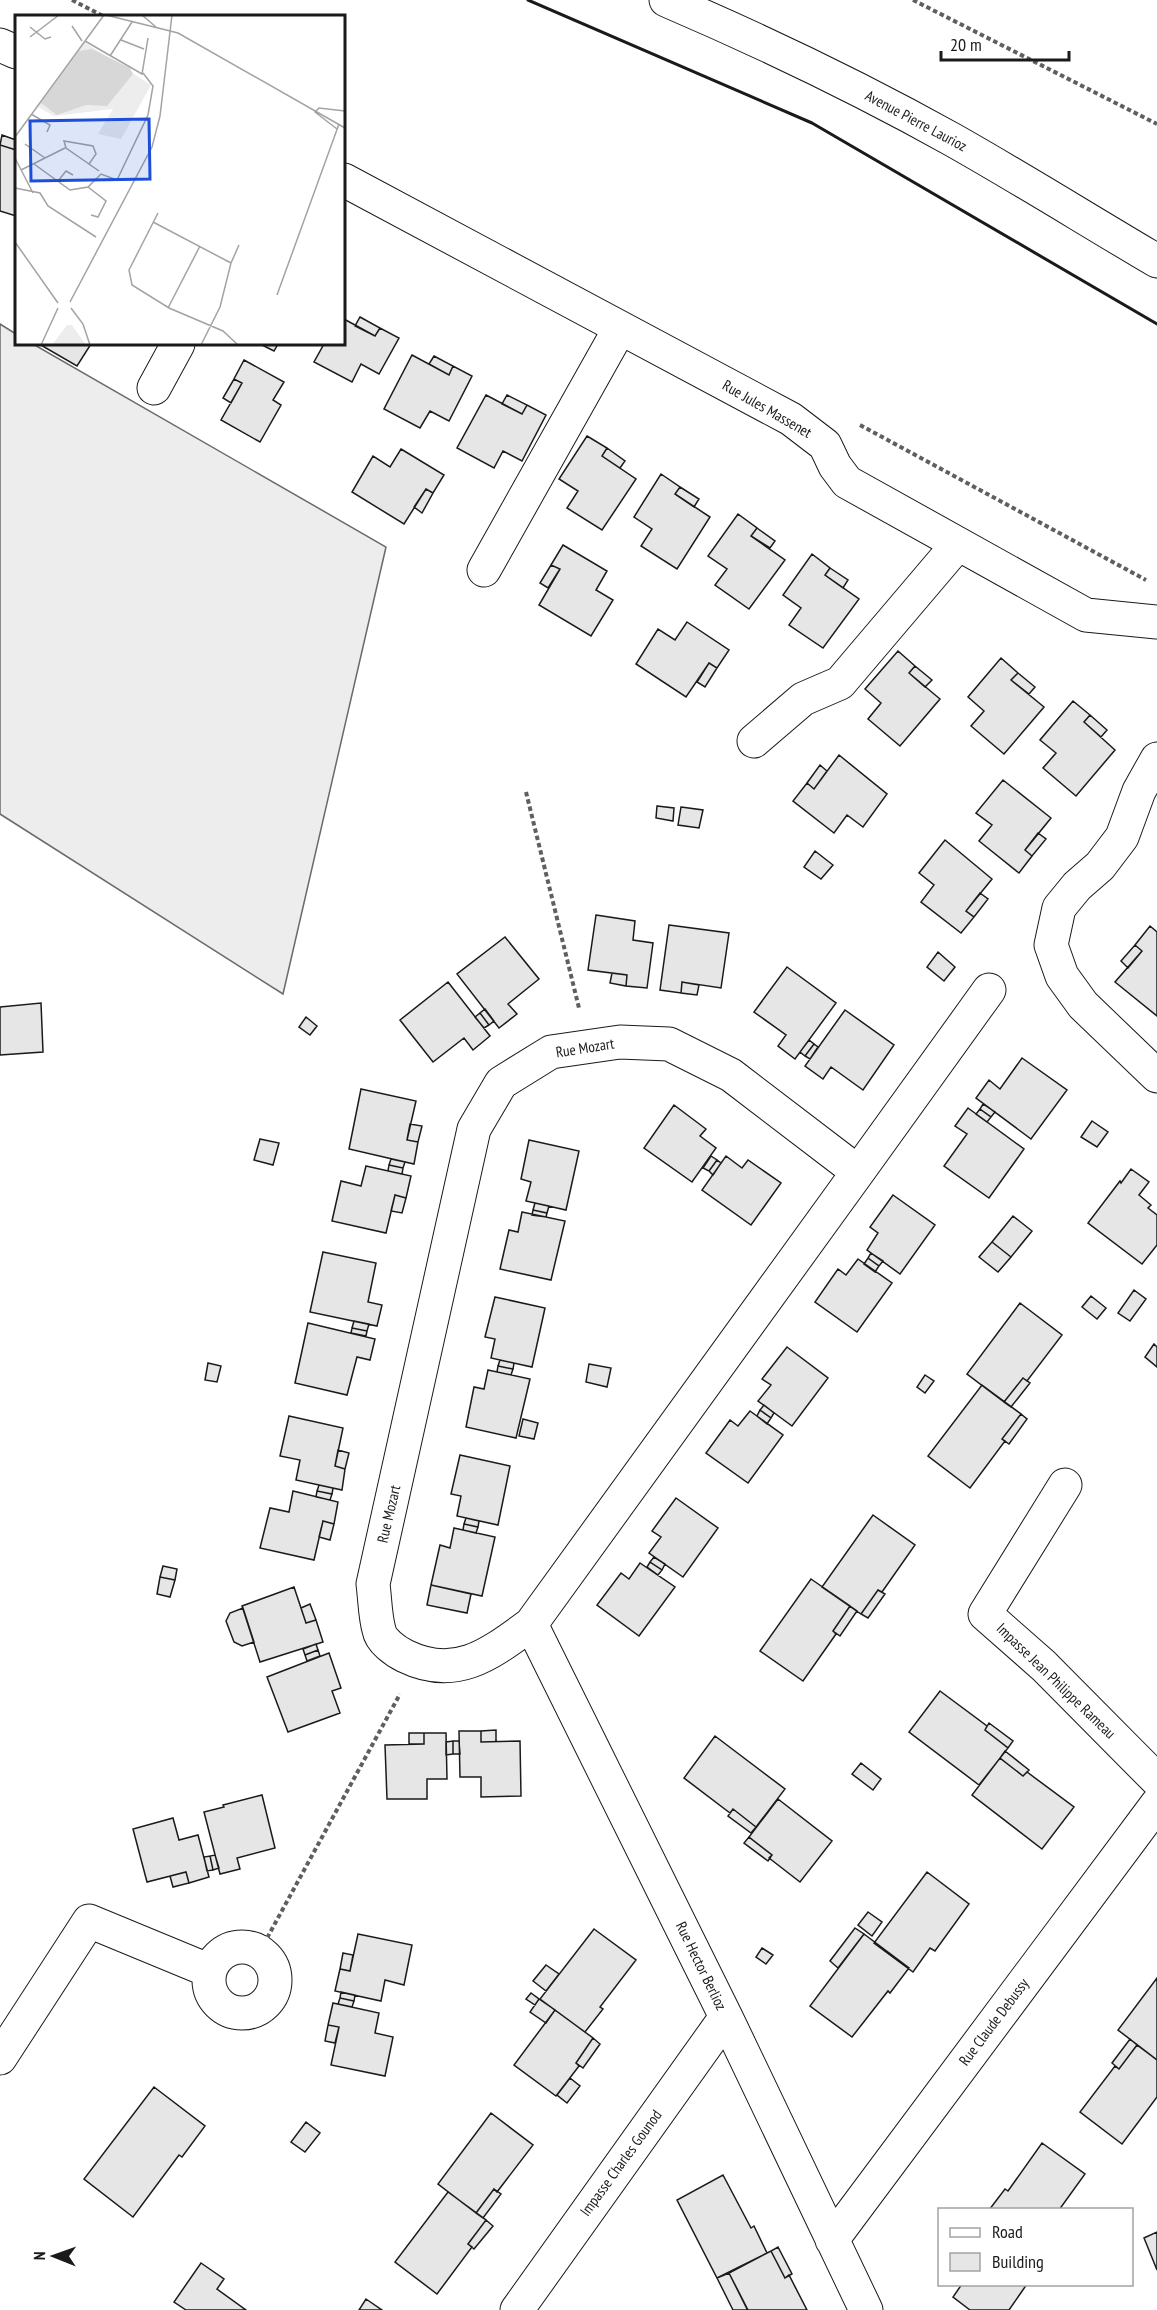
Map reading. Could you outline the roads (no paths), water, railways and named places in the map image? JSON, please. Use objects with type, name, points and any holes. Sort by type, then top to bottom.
[{"type":"street","name":"Avenue Pierre Laurioz","points":[[666,0],[787,55],[953,140],[1157,261]]},
{"type":"street","points":[[0,45],[15,52]]},
{"type":"street","name":"Rue Jules Massenet","points":[[345,181],[791,419],[825,445],[835,466],[847,482],[1086,615],[1157,622]]},
{"type":"street","points":[[484,570],[620,328]]},
{"type":"street","points":[[154,388],[177,345]]},
{"type":"street","points":[[754,741],[803,699],[840,683],[958,544]]},
{"type":"street","points":[[1157,759],[1139,791],[1122,837],[1100,866],[1077,886],[1059,908],[1051,945],[1062,976],[1083,1005],[1157,1076]]},
{"type":"street","name":"Rue Mozart","points":[[858,1172],[731,1075],[669,1044],[620,1042],[551,1052],[501,1083],[474,1129],[373,1584],[379,1633],[395,1650],[419,1663],[445,1667],[476,1661],[531,1624],[858,1172],[989,990]]},
{"type":"street","name":"Impasse Jean Philippe Rameau","points":[[1065,1485],[985,1614],[1044,1666],[1157,1780]]},
{"type":"street","name":"Rue Hector Berlioz","points":[[531,1624],[726,2017],[866,2310]]},
{"type":"street","name":"Rue Claude Debussy","points":[[832,2240],[1157,1804]]},
{"type":"street","points":[[0,2058],[88,1921],[210,1971]]},
{"type":"street","points":[[240,1946],[260,1951],[274,1969],[273,1991],[259,2008],[237,2013],[227,2010],[211,1993],[210,1971],[221,1954],[230,1948],[240,1946]]},
{"type":"street","name":"Impasse Charles Gounod","points":[[517,2310],[726,2017]]}]
